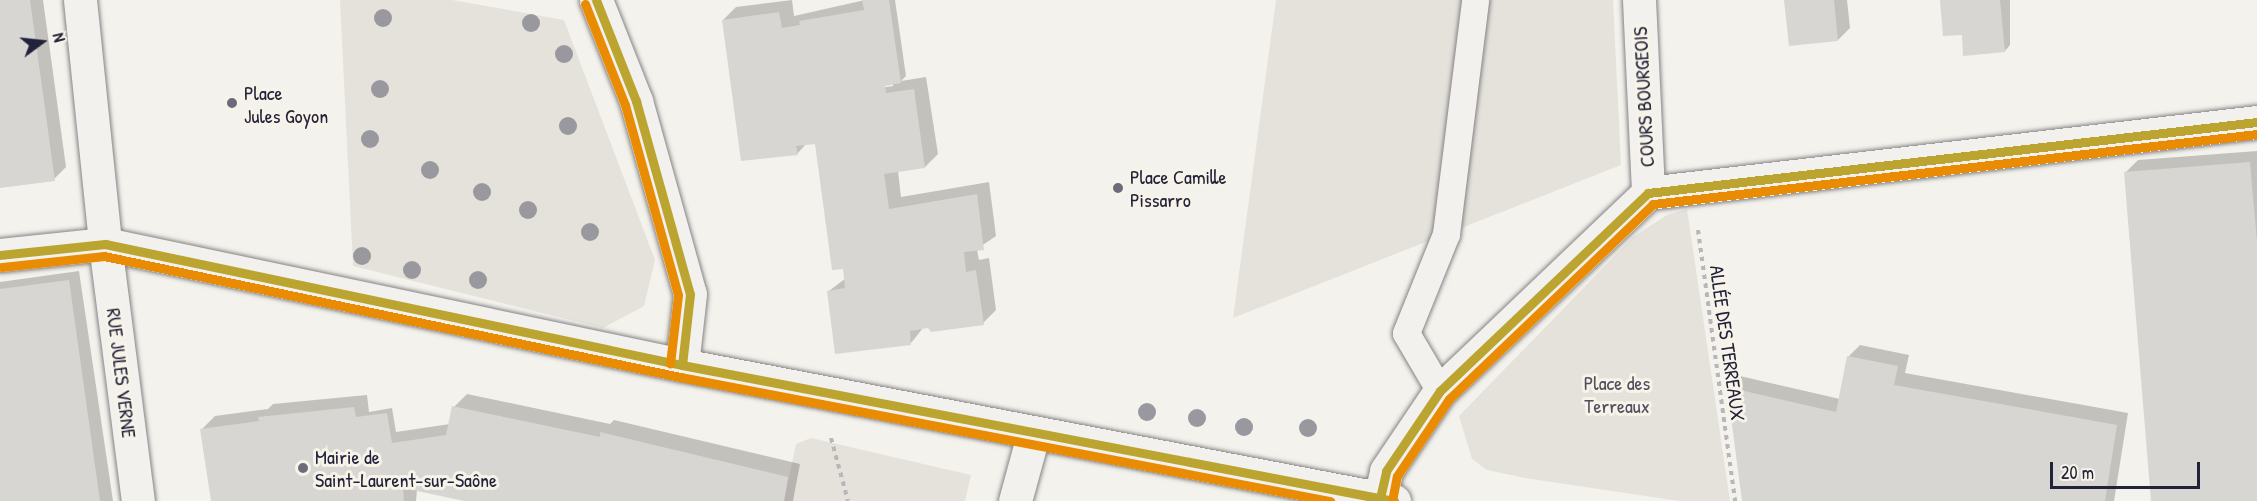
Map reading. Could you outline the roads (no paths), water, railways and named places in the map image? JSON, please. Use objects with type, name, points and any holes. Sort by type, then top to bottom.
[{"type":"street","name":"RUE JULES VERNE","points":[[80,0],[105,244],[138,501]]},
{"type":"street","points":[[596,0],[636,101],[690,294],[682,365]]},
{"type":"street","name":"COURS BOURGEOIS","points":[[1639,0],[1648,193]]},
{"type":"street","points":[[0,255],[105,244],[801,389],[1033,435],[1387,500],[1386,471],[1440,391],[1648,193],[2257,122]]},
{"type":"street","points":[[1015,501],[1033,435]]},
{"type":"lane","points":[[1440,391],[1407,333],[1446,234],[1475,0]]},
{"type":"place","name":"Place Jules Goyon","points":[[232,103]]},
{"type":"place","name":"Place Camille Pissarro","points":[[1118,188]]},
{"type":"place","name":"Mairie de Saint-Laurent-sur-Saône","points":[[303,468]]},
{"type":"park label","name":"Place des Terreaux","points":[[1617,394]]}]
